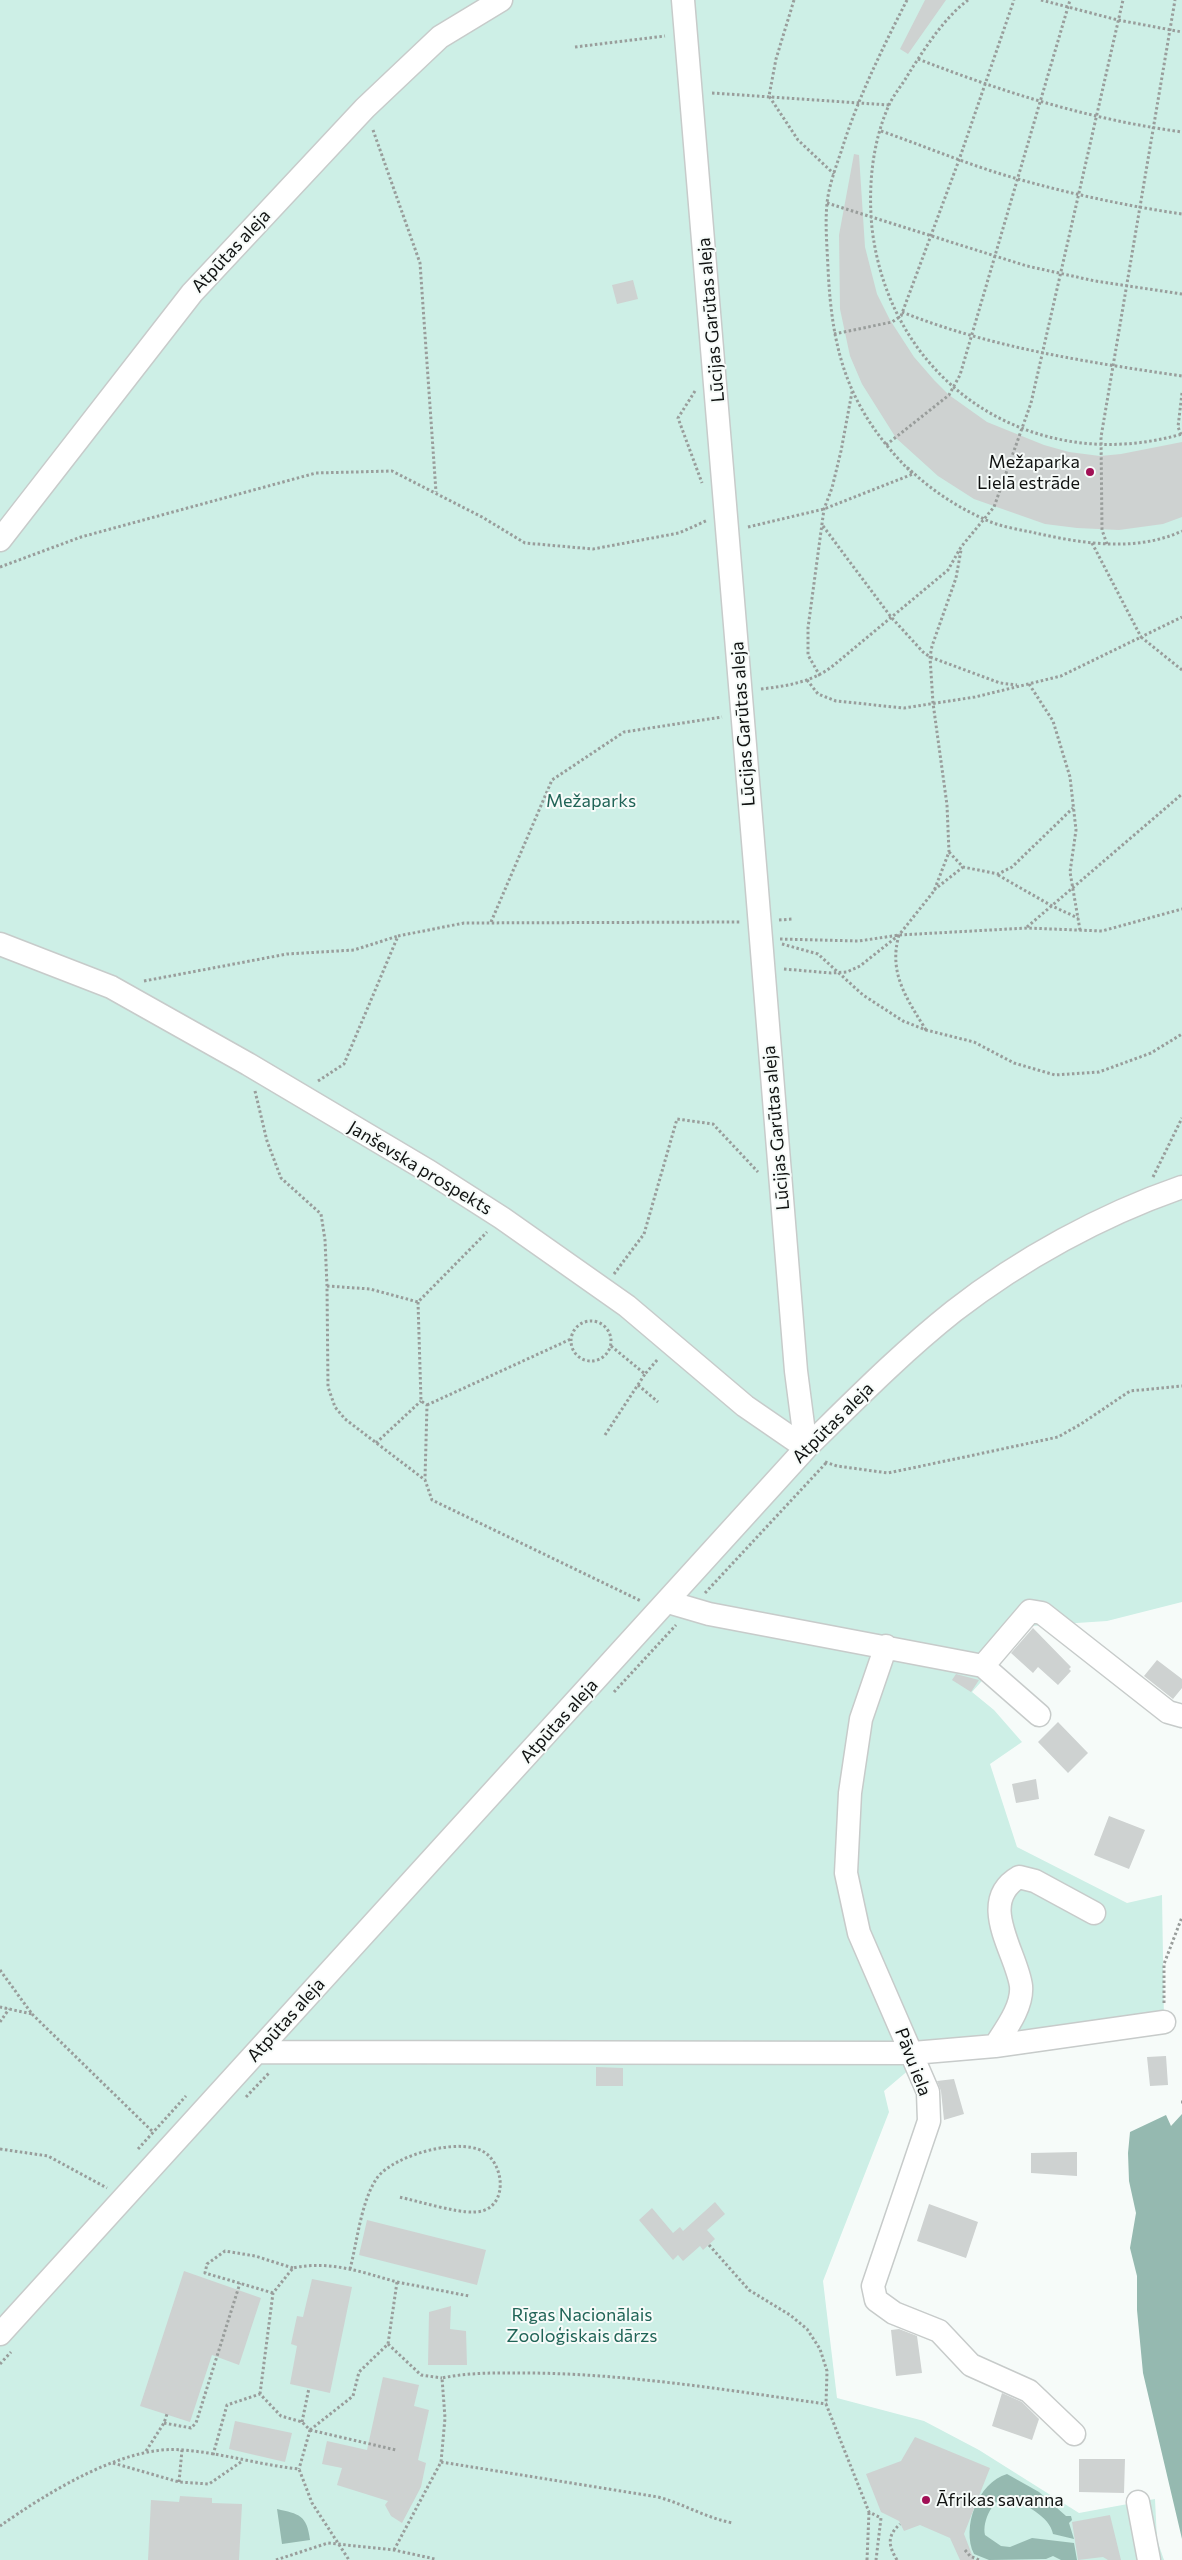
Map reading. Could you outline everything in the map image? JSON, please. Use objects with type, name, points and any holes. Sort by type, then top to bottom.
[{"type":"street","name":"Atpūtas aleja","points":[[0,540],[192,293],[365,108],[440,37],[501,0]]},
{"type":"street","name":"Lūcijas Garūtas aleja","points":[[683,0],[692,94],[722,522],[740,691],[796,1371],[806,1448]]},
{"type":"street","name":"Janševska prospekts","points":[[0,944],[111,987],[248,1064],[502,1218],[603,1289],[672,1343],[745,1406],[806,1448]]},
{"type":"street","name":"Atpūtas aleja","points":[[0,2334],[257,2052],[654,1601],[806,1448],[892,1365],[954,1311],[1023,1263],[1140,1202],[1182,1187]]},
{"type":"street","points":[[654,1601],[709,1614],[886,1646],[983,1666],[1039,1715]]},
{"type":"street","points":[[983,1666],[1030,1611],[1034,1610],[1042,1613],[1168,1712],[1182,1716]]},
{"type":"street","name":"Pāvu iela","points":[[886,1646],[861,1719],[850,1793],[846,1874],[859,1934],[875,1974],[913,2053],[928,2092],[929,2121],[873,2286],[876,2300],[894,2313],[938,2331],[971,2365],[1029,2391],[1074,2434]]},
{"type":"street","points":[[995,2046],[1012,2018],[1021,1987],[1001,1926],[1000,1902],[1008,1883],[1019,1877],[1035,1880],[1094,1912]]},
{"type":"street","points":[[257,2052],[913,2053],[995,2046],[1164,2022]]},
{"type":"street","points":[[1138,2502],[1148,2560]]},
{"type":"path","points":[[794,0],[776,59],[769,96],[798,140],[834,174]]},
{"type":"path","points":[[907,0],[858,102],[834,174],[827,203],[830,297],[837,349],[852,392],[886,445],[913,474]]},
{"type":"path","points":[[968,0],[942,28],[918,59],[889,105],[870,180],[871,216],[875,251],[885,290],[898,320],[934,368],[954,388],[997,418],[1040,435],[1100,446],[1148,442],[1182,435],[1178,426],[1182,393]]},
{"type":"path","points":[[898,320],[931,236],[1014,0]]},
{"type":"path","points":[[1041,0],[1118,20],[1182,32]]},
{"type":"path","points":[[886,445],[954,388],[1018,180],[1070,0]]},
{"type":"path","points":[[740,691],[807,680],[820,676],[948,570],[961,547],[994,507],[1023,428],[1123,0]]},
{"type":"path","points":[[1107,544],[1102,530],[1100,446],[1175,0]]},
{"type":"path","points":[[575,47],[686,33]]},
{"type":"path","points":[[918,59],[1039,103],[1154,128],[1182,132]]},
{"type":"path","points":[[692,94],[718,92],[889,105]]},
{"type":"path","points":[[365,108],[420,263],[436,493]]},
{"type":"path","points":[[881,131],[1018,180],[1140,207],[1182,214]]},
{"type":"path","points":[[827,203],[995,256],[1060,273],[1182,294]]},
{"type":"path","points":[[902,312],[971,335],[1042,353],[1182,376]]},
{"type":"path","points":[[834,334],[898,320]]},
{"type":"path","points":[[697,382],[695,391],[678,418],[705,490]]},
{"type":"path","points":[[820,676],[808,655],[808,628],[824,509],[841,452],[852,392]]},
{"type":"path","points":[[913,474],[908,468],[931,489],[984,520],[1062,539],[1107,544],[1135,542],[1182,531]]},
{"type":"path","points":[[0,567],[81,537],[316,473],[392,471],[436,493],[525,543],[594,550],[679,533],[722,522],[751,527],[824,509],[913,474]]},
{"type":"path","points":[[823,525],[891,617],[930,658],[1000,683],[1020,686]]},
{"type":"path","points":[[1092,543],[1141,637],[1182,670]]},
{"type":"path","points":[[934,891],[949,852],[948,805],[933,704],[930,658],[932,646],[956,578],[961,547]]},
{"type":"path","points":[[807,680],[818,694],[836,701],[904,708],[975,697],[1061,676],[1182,617]]},
{"type":"path","points":[[1029,684],[1053,721],[1070,777],[1076,830],[1070,872],[1080,930]]},
{"type":"path","points":[[490,922],[552,780],[624,732],[730,716]]},
{"type":"path","points":[[1027,928],[1182,794]]},
{"type":"path","points":[[998,874],[1012,867],[1073,807]]},
{"type":"path","points":[[949,852],[963,867],[998,874],[1052,906],[1078,918]]},
{"type":"path","points":[[763,971],[795,968],[847,972],[860,966],[899,935],[934,891],[963,867]]},
{"type":"path","points":[[111,987],[287,954],[354,950],[398,936],[464,923],[490,922],[759,930],[859,941],[899,935],[1027,928],[1102,930],[1182,909]]},
{"type":"path","points":[[794,915],[795,920]]},
{"type":"path","points":[[759,930],[818,954],[864,995],[903,1021],[926,1030],[974,1042],[1014,1063],[1055,1075],[1099,1072],[1151,1053],[1182,1034]]},
{"type":"path","points":[[899,935],[894,953],[900,983],[926,1030]]},
{"type":"path","points":[[298,1094],[344,1064],[398,936]]},
{"type":"path","points":[[248,1064],[267,1141],[281,1178],[320,1214],[325,1240],[328,1286],[328,1387],[335,1407],[345,1419],[424,1480]]},
{"type":"path","points":[[1140,1202],[1182,1118]]},
{"type":"path","points":[[603,1289],[644,1234],[677,1120],[713,1124],[768,1182],[780,1185]]},
{"type":"path","points":[[376,1443],[421,1401],[418,1302],[502,1218]]},
{"type":"path","points":[[328,1286],[370,1290],[418,1302]]},
{"type":"path","points":[[595,1321],[606,1327],[612,1339],[611,1346],[604,1357],[592,1361],[579,1357],[573,1348],[571,1339],[574,1331],[580,1324],[595,1321]]},
{"type":"path","points":[[427,1405],[571,1339]]},
{"type":"path","points":[[604,1436],[644,1374],[672,1343]]},
{"type":"path","points":[[611,1346],[644,1374]]},
{"type":"path","points":[[638,1384],[658,1402]]},
{"type":"path","points":[[806,1448],[826,1463],[888,1473],[1058,1437],[1130,1391],[1182,1386]]},
{"type":"path","points":[[421,1401],[427,1405]]},
{"type":"path","points":[[427,1405],[424,1480],[432,1500],[654,1601]]},
{"type":"path","points":[[634,1607],[654,1601]]},
{"type":"path","points":[[1164,2022],[1164,1964],[1182,1917]]},
{"type":"path","points":[[0,1970],[32,2014],[169,2148]]},
{"type":"path","points":[[0,2007],[32,2014]]},
{"type":"path","points":[[0,2022],[8,2009]]},
{"type":"path","points":[[135,2152],[190,2092]]},
{"type":"path","points":[[350,2269],[370,2189],[378,2176],[400,2160],[424,2151],[449,2147],[474,2148],[488,2155],[496,2168],[501,2184],[499,2198],[491,2208],[474,2212],[399,2197]]},
{"type":"path","points":[[0,2149],[48,2156],[125,2197]]},
{"type":"path","points":[[98,2193],[111,2180]]},
{"type":"path","points":[[709,2245],[749,2290],[790,2315],[807,2329],[820,2349],[827,2371],[826,2404],[869,2512],[866,2560]]},
{"type":"path","points":[[273,2293],[205,2273],[207,2264],[225,2251],[255,2256],[293,2268],[314,2263],[350,2269],[397,2282],[468,2296]]},
{"type":"path","points":[[260,2394],[273,2293],[293,2268]]},
{"type":"path","points":[[349,2560],[312,2503],[299,2470],[310,2430],[353,2396],[359,2372],[388,2344],[397,2282]]},
{"type":"path","points":[[164,2423],[191,2428],[196,2423],[240,2283]]},
{"type":"path","points":[[388,2344],[421,2375],[442,2378],[465,2373],[504,2373],[648,2378],[826,2404]]},
{"type":"path","points":[[0,2355],[5,2359]]},
{"type":"path","points":[[394,2550],[440,2462],[445,2418],[442,2378]]},
{"type":"path","points":[[302,2422],[309,2388]]},
{"type":"path","points":[[260,2394],[281,2416],[302,2422],[310,2430],[396,2450]]},
{"type":"path","points":[[213,2455],[227,2405],[260,2394]]},
{"type":"path","points":[[146,2452],[164,2423],[167,2414]]},
{"type":"path","points":[[0,2526],[35,2502],[112,2463],[146,2452],[182,2450],[299,2470]]},
{"type":"path","points":[[179,2482],[182,2450]]},
{"type":"path","points":[[112,2463],[179,2482],[209,2484],[242,2461]]},
{"type":"path","points":[[440,2462],[658,2497],[676,2502],[713,2519],[733,2523]]},
{"type":"path","points":[[869,2512],[881,2518],[876,2560]]},
{"type":"path","points":[[897,2560],[889,2544],[890,2536],[900,2524]]},
{"type":"path","points":[[276,2560],[328,2543],[394,2550],[435,2559]]},
{"type":"path","points":[[965,2550],[970,2556],[979,2560]]},
{"type":"green space","name":"Mežaparks","points":[[0,0],[1182,0],[1182,1602],[1107,1621],[1031,1626],[972,1692],[994,1710],[1022,1742],[990,1764],[1017,1847],[1127,1903],[1162,1895],[1164,2022],[937,2046],[884,2091],[889,2112],[823,2281],[837,2398],[924,2421],[979,2450],[1079,2513],[1155,2499],[1157,2540],[1164,2560],[0,2560]]},
{"type":"shaded area","points":[[1182,2114],[1182,2539],[1143,2373],[1137,2310],[1137,2276],[1130,2248],[1136,2213],[1129,2181],[1128,2153],[1130,2132],[1166,2115],[1171,2126]]},
{"type":"shaded area","points":[[1007,2474],[1039,2492],[1066,2516],[1071,2516],[1072,2520],[1069,2523],[1074,2539],[1053,2534],[1047,2522],[1041,2516],[1008,2496],[998,2501],[990,2511],[985,2523],[985,2535],[1001,2546],[1010,2547],[1032,2538],[1074,2543],[1077,2560],[1061,2560],[1053,2556],[1046,2559],[989,2560],[974,2554],[970,2543],[970,2532],[971,2519],[975,2507],[980,2496],[988,2486]]},
{"type":"shaded area","points":[[277,2509],[291,2512],[301,2517],[307,2525],[310,2540],[282,2544]]},
{"type":"building","points":[[925,0],[946,0],[908,54],[900,49]]},
{"type":"building","points":[[854,154],[859,155],[865,247],[877,294],[890,320],[914,357],[934,380],[949,395],[987,422],[1044,445],[1069,452],[1100,456],[1121,454],[1182,442],[1182,517],[1163,524],[1119,530],[1045,524],[974,499],[938,476],[896,438],[862,384],[850,356],[840,309],[839,235]]},
{"type":"building","points":[[633,280],[638,299],[617,304],[612,285]]},
{"type":"building","points":[[1033,1628],[1071,1667],[1069,1669],[1071,1671],[1058,1685],[1038,1667],[1033,1673],[1011,1653]]},
{"type":"building","points":[[1157,1660],[1182,1679],[1182,1688],[1173,1699],[1144,1676]]},
{"type":"building","points":[[956,1674],[979,1680],[971,1692],[952,1680]]},
{"type":"building","points":[[1058,1722],[1088,1753],[1068,1773],[1038,1742]]},
{"type":"building","points":[[1036,1779],[1039,1799],[1016,1803],[1012,1784]]},
{"type":"building","points":[[1109,1816],[1145,1830],[1129,1869],[1094,1855]]},
{"type":"building","points":[[1166,2056],[1168,2085],[1150,2086],[1147,2057]]},
{"type":"building","points":[[596,2067],[623,2068],[623,2086],[596,2086]]},
{"type":"building","points":[[954,2079],[964,2114],[944,2120],[941,2091],[937,2081]]},
{"type":"building","points":[[1077,2152],[1077,2176],[1031,2173],[1031,2153]]},
{"type":"building","points":[[715,2202],[725,2214],[707,2230],[715,2239],[703,2250],[700,2246],[683,2261],[678,2255],[673,2260],[639,2220],[652,2208],[673,2233],[680,2227],[683,2231]]},
{"type":"building","points":[[929,2204],[978,2222],[966,2258],[917,2241]]},
{"type":"building","points":[[367,2220],[486,2250],[477,2285],[359,2255]]},
{"type":"building","points":[[184,2271],[261,2298],[239,2365],[212,2355],[190,2422],[140,2406]]},
{"type":"building","points":[[312,2279],[352,2287],[330,2393],[290,2384],[297,2346],[291,2344],[297,2316],[303,2317]]},
{"type":"building","points":[[451,2306],[450,2329],[466,2331],[467,2365],[428,2365],[429,2312]]},
{"type":"building","points":[[899,2329],[917,2336],[922,2373],[896,2376],[891,2330]]},
{"type":"building","points":[[383,2377],[419,2385],[414,2406],[429,2410],[418,2460],[426,2463],[421,2487],[402,2523],[391,2516],[385,2505],[388,2501],[337,2485],[342,2468],[322,2464],[327,2441],[367,2450]]},
{"type":"building","points":[[1002,2393],[1022,2402],[1039,2419],[1032,2440],[992,2426]]},
{"type":"building","points":[[235,2421],[292,2433],[285,2462],[229,2449]]},
{"type":"building","name":"Āfrikas savanna","points":[[915,2437],[990,2468],[964,2534],[974,2560],[960,2560],[950,2538],[920,2525],[904,2531],[899,2521],[881,2512],[866,2474],[901,2461]]},
{"type":"building","points":[[1079,2459],[1125,2459],[1124,2493],[1079,2492]]},
{"type":"building","points":[[180,2496],[212,2498],[212,2503],[242,2504],[239,2560],[148,2560],[151,2500],[179,2502]]},
{"type":"building","points":[[1110,2515],[1121,2560],[1108,2560],[1103,2557],[1078,2560],[1072,2522]]},
{"type":"place","name":"Mežaparka Lielā estrāde","points":[[1090,472]]},
{"type":"place","name":"Āfrikas savanna","points":[[926,2500]]},
{"type":"park label","name":"Rīgas Nacionālais Zooloģiskais dārzs","points":[[582,2325]]}]
